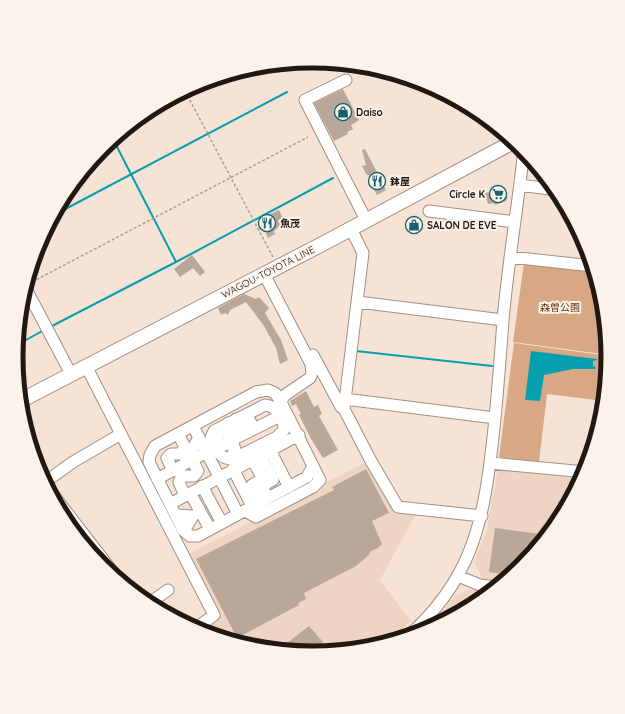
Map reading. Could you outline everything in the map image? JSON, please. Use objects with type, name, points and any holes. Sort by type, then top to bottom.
[{"type":"main road","name":"WAGOU-TOYOTA LINE","points":[[26,398],[509,144]]},
{"type":"street","points":[[346,80],[305,100],[366,220]]},
{"type":"street","points":[[418,626],[434,610],[458,576],[476,536],[482,516],[490,462],[503,320],[523,158]]},
{"type":"street","points":[[520,186],[548,189]]},
{"type":"street","points":[[429,211],[515,222]]},
{"type":"street","points":[[351,228],[363,253],[345,404],[371,461],[398,507],[482,516]]},
{"type":"street","points":[[510,257],[587,265]]},
{"type":"street","points":[[270,271],[341,407],[345,404],[495,418]]},
{"type":"street","points":[[220,476],[238,448],[254,429],[278,416],[310,378],[312,373],[311,364],[270,271]]},
{"type":"street","points":[[30,295],[71,374]]},
{"type":"street","points":[[358,302],[503,320]]},
{"type":"street","points":[[86,366],[214,615],[202,624]]},
{"type":"street","points":[[158,479],[189,462],[277,437],[284,430],[278,416],[275,393],[268,390],[256,392],[155,446],[151,450],[149,462],[176,515],[193,516],[184,531],[190,536],[198,536],[307,477],[313,466]]},
{"type":"street","points":[[238,448],[263,479],[252,485],[253,506],[256,517],[313,487],[320,480],[299,435],[278,416],[270,405],[265,405],[214,431],[211,438],[238,448],[289,487]]},
{"type":"street","points":[[232,421],[240,426],[250,421],[254,429]]},
{"type":"street","points":[[232,421],[238,448],[233,469],[253,506]]},
{"type":"street","points":[[189,462],[199,437],[194,426]]},
{"type":"street","points":[[50,478],[73,462],[121,434]]},
{"type":"street","points":[[173,471],[167,458],[171,454],[180,454],[185,447],[178,434]]},
{"type":"street","points":[[199,437],[238,448],[299,435]]},
{"type":"street","points":[[189,462],[198,472],[194,476],[182,476],[180,482],[210,529]]},
{"type":"street","points":[[490,462],[578,471]]},
{"type":"street","points":[[170,504],[233,469]]},
{"type":"street","points":[[220,476],[253,506]]},
{"type":"street","points":[[202,486],[222,523]]},
{"type":"street","points":[[458,576],[480,585],[490,586]]},
{"type":"street","points":[[154,600],[168,590]]},
{"type":"path","points":[[187,96],[231,178],[270,271]]},
{"type":"path","points":[[33,282],[308,137]]},
{"type":"shaded area","points":[[368,461],[396,514],[417,512],[380,580],[411,621],[395,634],[369,641],[331,646],[294,646],[238,637],[205,625],[216,616],[185,556]]},
{"type":"shaded area","points":[[498,468],[577,474],[563,502],[542,533],[517,562],[497,580],[483,579],[474,563],[487,530]]},
{"type":"shaded area","points":[[471,589],[484,590],[457,608],[436,619],[455,596]]},
{"type":"green space","name":"森曽公園","points":[[524,263],[588,269],[600,319],[602,354],[513,342]]},
{"type":"green space","points":[[514,343],[602,355],[599,400],[547,394],[539,462],[499,457]]},
{"type":"water","points":[[531,351],[597,359],[593,361],[593,366],[596,367],[595,369],[573,369],[544,375],[540,401],[525,400]]},
{"type":"building","points":[[343,89],[359,120],[351,125],[353,129],[347,132],[348,134],[334,141],[314,103]]},
{"type":"building","points":[[365,149],[386,190],[377,195],[370,182],[372,177],[366,174],[362,166],[366,165],[362,150]]},
{"type":"building","points":[[503,189],[504,196],[508,197],[506,201],[495,205],[494,203],[488,204],[485,193]]},
{"type":"building","points":[[279,210],[285,222],[274,231],[275,234],[268,238],[260,219]]},
{"type":"building","points":[[192,255],[205,272],[200,276],[193,268],[180,277],[174,269]]},
{"type":"building","points":[[244,294],[256,299],[259,297],[269,308],[265,313],[281,340],[288,360],[280,364],[276,348],[264,326],[246,302],[230,310],[228,315],[225,313],[221,315],[218,308]]},
{"type":"building","points":[[306,391],[314,407],[318,405],[322,414],[319,416],[338,450],[323,458],[311,439],[299,415],[301,414],[296,404],[292,406],[290,401]]},
{"type":"building","points":[[366,469],[389,513],[372,521],[382,544],[378,548],[369,552],[370,554],[356,566],[304,593],[306,599],[298,603],[299,605],[239,637],[236,636],[196,559],[334,490],[332,487]]},
{"type":"building","points":[[495,528],[541,534],[530,548],[504,574],[489,572]]},
{"type":"building","points":[[309,626],[323,642],[318,646],[284,645]]},
{"type":"waterway","points":[[63,210],[287,92]]},
{"type":"waterway","points":[[50,327],[176,262],[116,145]]},
{"type":"waterway","points":[[176,262],[333,178]]},
{"type":"waterway","points":[[24,341],[44,330]]},
{"type":"waterway","points":[[356,351],[492,366]]},
{"type":"place","name":"Daiso","points":[[343,112]]},
{"type":"place","name":"鉢屋","points":[[377,181]]},
{"type":"place","name":"Circle K","points":[[498,194]]},
{"type":"place","name":"魚茂","points":[[267,223]]},
{"type":"place","name":"SALON DE EVE","points":[[414,225]]}]
